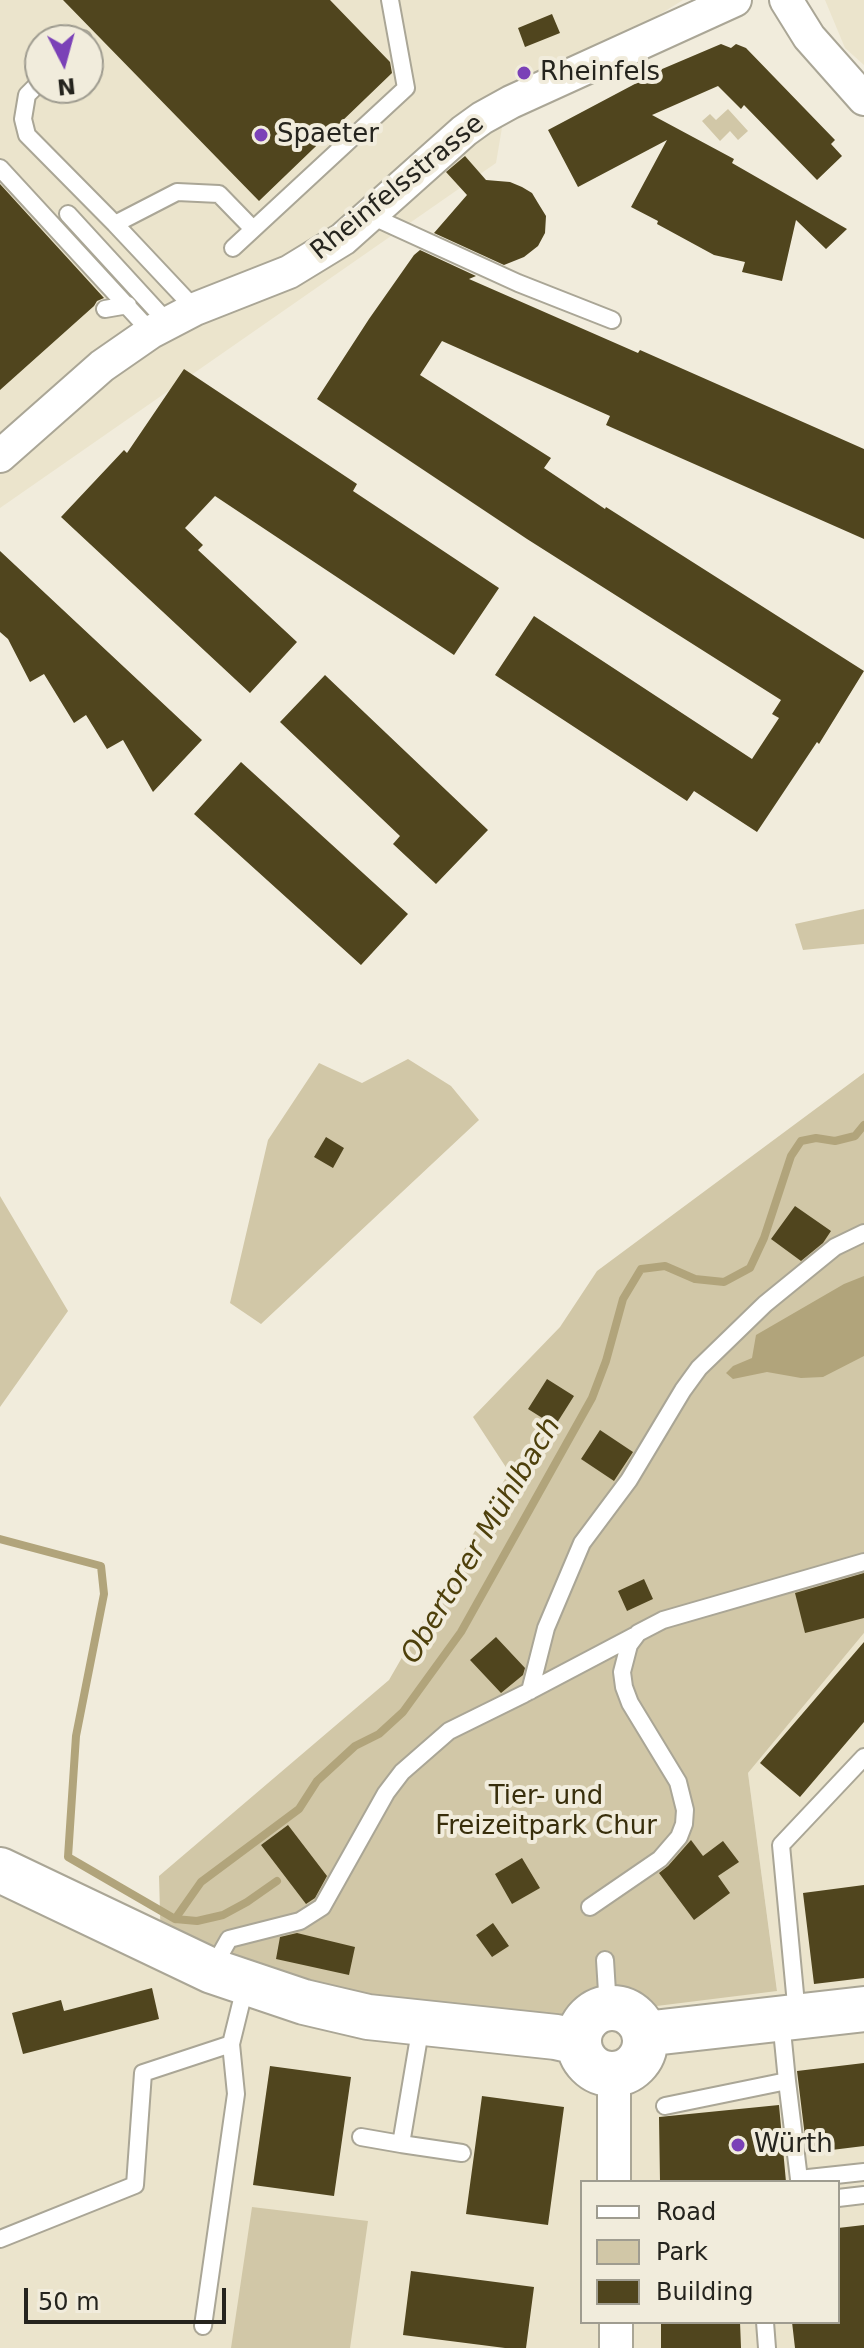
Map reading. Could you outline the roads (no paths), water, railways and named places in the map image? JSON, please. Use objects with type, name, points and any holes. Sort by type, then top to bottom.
[{"type":"street","name":"Rheinfelsstrasse","points":[[0,456],[102,366],[171,321],[289,272],[343,239],[482,118],[735,0]]},
{"type":"street","points":[[786,0],[809,37],[864,99]]},
{"type":"street","points":[[0,1870],[229,1977],[304,2002],[368,2017],[578,2042]]},
{"type":"street","points":[[608,2008],[631,2014],[644,2034],[644,2050],[639,2059],[626,2071],[614,2074],[595,2070],[586,2063],[578,2042],[579,2033],[590,2016],[608,2008]]},
{"type":"street","points":[[644,2034],[864,2009]]},
{"type":"street","points":[[614,2074],[614,2180]]},
{"type":"street","points":[[616,2324],[616,2348]]},
{"type":"lane","points":[[233,248],[406,88],[390,0]]},
{"type":"lane","points":[[26,104],[23,119],[27,135],[115,224],[171,321]]},
{"type":"lane","points":[[0,168],[128,305],[171,321]]},
{"type":"lane","points":[[115,224],[177,192],[219,194],[253,229]]},
{"type":"lane","points":[[68,214],[171,321]]},
{"type":"lane","points":[[369,215],[518,283],[612,320]]},
{"type":"lane","points":[[105,309],[128,305]]},
{"type":"lane","points":[[530,1691],[546,1628],[582,1543],[629,1480],[699,1368],[765,1304],[835,1247],[864,1233]]},
{"type":"lane","points":[[203,2326],[236,2094],[231,2044],[229,1939],[300,1921],[322,1907],[386,1793],[402,1772],[449,1731],[663,1620],[864,1562]]},
{"type":"lane","points":[[590,1907],[660,1859],[679,1837],[684,1824],[685,1810],[678,1782],[630,1703],[624,1687],[624,1659],[638,1633]]},
{"type":"lane","points":[[864,1757],[781,1845],[789,2017],[787,2081],[799,2179],[864,2172]]},
{"type":"lane","points":[[605,1960],[608,2008]]},
{"type":"lane","points":[[401,2144],[421,2023]]},
{"type":"lane","points":[[0,2239],[135,2185],[143,2073],[231,2044]]},
{"type":"lane","points":[[665,2106],[787,2081]]},
{"type":"lane","points":[[361,2137],[462,2153]]},
{"type":"lane","points":[[840,2198],[864,2195]]},
{"type":"lane","points":[[765,2324],[767,2348]]},
{"type":"waterway","name":"Obertorer Mühlbach","points":[[0,1539],[101,1566],[104,1594],[76,1736],[68,1857],[175,1919],[201,1882],[299,1809],[317,1781],[355,1746],[379,1734],[403,1712],[461,1632],[592,1398],[623,1299],[641,1269],[665,1266],[695,1279],[724,1282],[750,1268],[764,1238],[791,1156],[801,1141],[816,1138],[835,1141],[855,1136],[864,1125]]},
{"type":"waterway","points":[[175,1919],[197,1921],[223,1915],[277,1881]]},
{"type":"place","name":"Rheinfels","points":[[524,73]]},
{"type":"place","name":"Spaeter","points":[[261,135]]},
{"type":"place","name":"Würth","points":[[738,2145]]},
{"type":"park label","name":"Tier- und Freizeitpark Chur","points":[[546,1812]]}]
